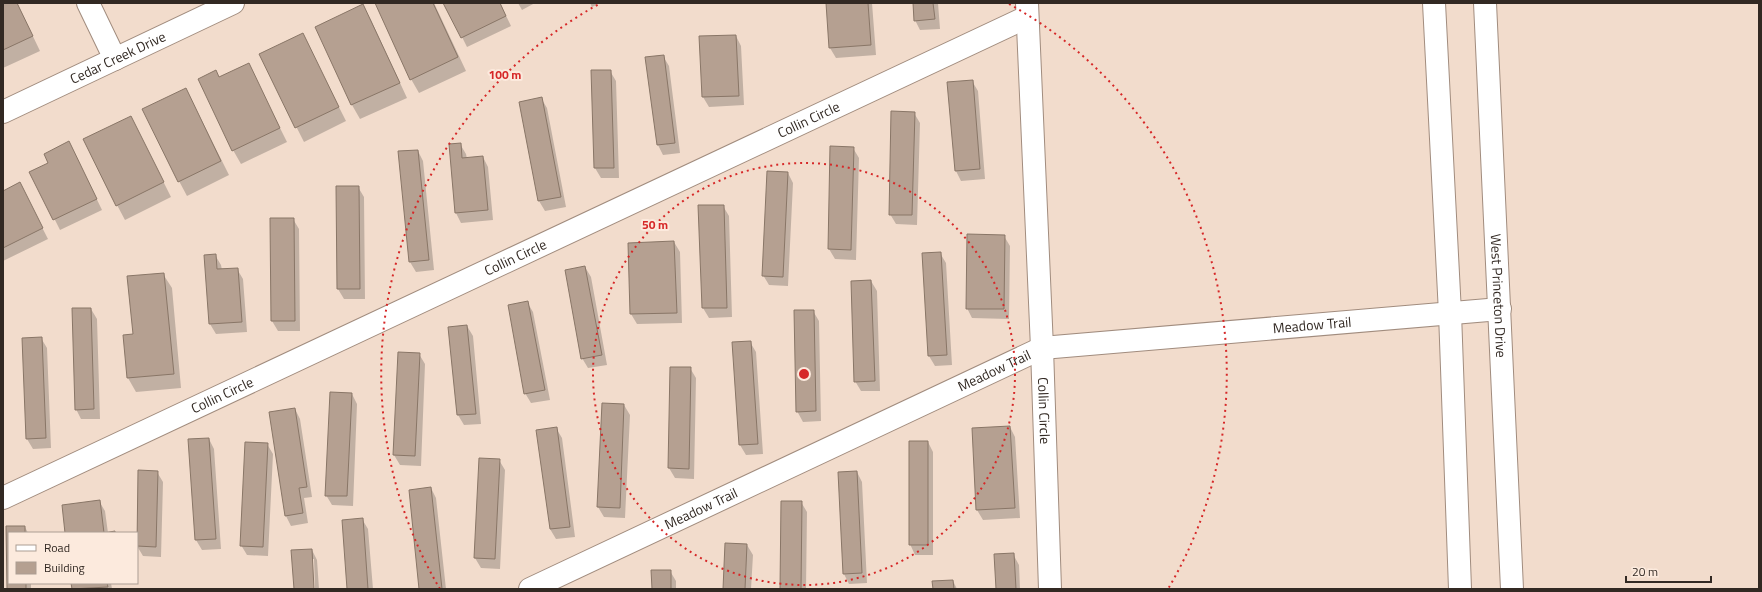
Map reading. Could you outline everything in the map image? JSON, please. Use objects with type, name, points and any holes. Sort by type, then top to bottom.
[{"type":"main road","points":[[88,3],[115,59]]},
{"type":"main road","name":"Cedar Creek Drive","points":[[3,112],[233,3]]},
{"type":"main road","points":[[1434,3],[1450,313],[1460,589]]},
{"type":"main road","name":"West Princeton Drive","points":[[1485,3],[1512,589]]},
{"type":"main road","name":"Collin Circle","points":[[3,498],[1027,10],[1042,348],[1050,589]]},
{"type":"main road","name":"Meadow Trail","points":[[530,589],[1042,348],[1500,309]]},
{"type":"building","points":[[3,3],[17,3],[33,36],[3,50]]},
{"type":"building","points":[[375,3],[433,3],[458,57],[410,80]]},
{"type":"building","points":[[443,3],[500,3],[506,16],[461,38]]},
{"type":"building","points":[[826,3],[868,3],[871,45],[829,48]]},
{"type":"building","points":[[913,3],[933,3],[935,19],[914,21]]},
{"type":"building","points":[[363,4],[400,83],[351,105],[315,27]]},
{"type":"building","points":[[303,33],[339,107],[295,128],[259,54]]},
{"type":"building","points":[[736,35],[739,96],[702,97],[699,36]]},
{"type":"building","points":[[664,55],[675,143],[657,145],[645,57]]},
{"type":"building","points":[[249,63],[280,128],[232,151],[198,79],[216,70],[219,77]]},
{"type":"building","points":[[591,70],[611,70],[614,168],[594,168]]},
{"type":"building","points":[[973,80],[980,169],[955,171],[947,82]]},
{"type":"building","points":[[186,88],[221,161],[178,182],[142,109]]},
{"type":"building","points":[[542,97],[561,197],[538,201],[519,102]]},
{"type":"building","points":[[891,111],[915,112],[912,215],[889,215]]},
{"type":"building","points":[[131,116],[164,182],[116,206],[83,139]]},
{"type":"building","points":[[69,141],[97,199],[53,220],[29,172],[48,163],[44,154]]},
{"type":"building","points":[[461,143],[462,158],[483,156],[488,210],[455,213],[449,144]]},
{"type":"building","points":[[830,146],[854,147],[851,250],[828,249]]},
{"type":"building","points":[[418,150],[429,260],[409,262],[398,151]]},
{"type":"building","points":[[767,171],[788,172],[783,277],[762,276]]},
{"type":"building","points":[[20,182],[43,228],[3,248],[3,191]]},
{"type":"building","points":[[336,186],[359,186],[360,289],[337,289]]},
{"type":"building","points":[[698,205],[724,205],[727,308],[702,308]]},
{"type":"building","points":[[270,218],[294,218],[295,321],[271,321]]},
{"type":"building","points":[[967,234],[1005,235],[1004,309],[966,309]]},
{"type":"building","points":[[674,241],[677,313],[630,314],[628,243]]},
{"type":"building","points":[[941,252],[947,355],[928,356],[922,253]]},
{"type":"building","points":[[216,254],[217,269],[238,268],[242,322],[209,324],[204,255]]},
{"type":"building","points":[[585,266],[602,355],[581,359],[565,270]]},
{"type":"building","points":[[164,273],[174,374],[127,378],[123,335],[133,334],[127,276]]},
{"type":"building","points":[[871,280],[875,381],[854,382],[851,281]]},
{"type":"building","points":[[528,301],[545,390],[524,394],[508,305]]},
{"type":"building","points":[[72,308],[91,308],[94,409],[75,410]]},
{"type":"building","points":[[794,310],[814,310],[816,411],[796,412]]},
{"type":"building","points":[[467,325],[476,414],[457,415],[448,327]]},
{"type":"building","points":[[42,337],[46,438],[26,439],[22,338]]},
{"type":"building","points":[[751,341],[758,444],[739,445],[732,342]]},
{"type":"building","points":[[398,352],[420,353],[415,456],[393,455]]},
{"type":"building","points":[[670,367],[691,367],[689,469],[668,468]]},
{"type":"building","points":[[330,392],[352,393],[347,496],[325,496]]},
{"type":"building","points":[[602,403],[624,404],[620,508],[597,507]]},
{"type":"building","points":[[295,408],[307,487],[299,488],[303,513],[285,516],[269,412]]},
{"type":"building","points":[[1010,426],[1015,508],[976,510],[972,428]]},
{"type":"building","points":[[557,427],[570,527],[550,529],[536,430]]},
{"type":"building","points":[[209,438],[216,539],[195,540],[188,439]]},
{"type":"building","points":[[909,441],[928,441],[928,545],[909,545]]},
{"type":"building","points":[[245,442],[268,443],[263,547],[240,546]]},
{"type":"building","points":[[479,458],[500,459],[495,559],[474,558]]},
{"type":"building","points":[[138,470],[158,471],[156,547],[138,546]]},
{"type":"building","points":[[857,471],[862,573],[843,574],[838,472]]},
{"type":"building","points":[[431,487],[442,589],[419,589],[409,490]]},
{"type":"building","points":[[100,500],[104,532],[65,532],[62,505]]},
{"type":"building","points":[[781,501],[802,501],[801,589],[780,589]]},
{"type":"building","points":[[363,518],[368,589],[347,589],[342,520]]},
{"type":"building","points":[[6,526],[25,526],[25,532],[8,532],[8,584],[26,584],[26,589],[7,589]]},
{"type":"building","points":[[725,543],[747,544],[745,589],[723,589]]},
{"type":"building","points":[[312,549],[314,589],[294,589],[291,550]]},
{"type":"building","points":[[1014,553],[1016,589],[996,589],[994,554]]},
{"type":"building","points":[[651,570],[671,570],[671,589],[652,589]]},
{"type":"building","points":[[953,580],[954,589],[933,589],[932,581]]},
{"type":"building","points":[[71,584],[107,584],[108,587],[72,589]]}]
